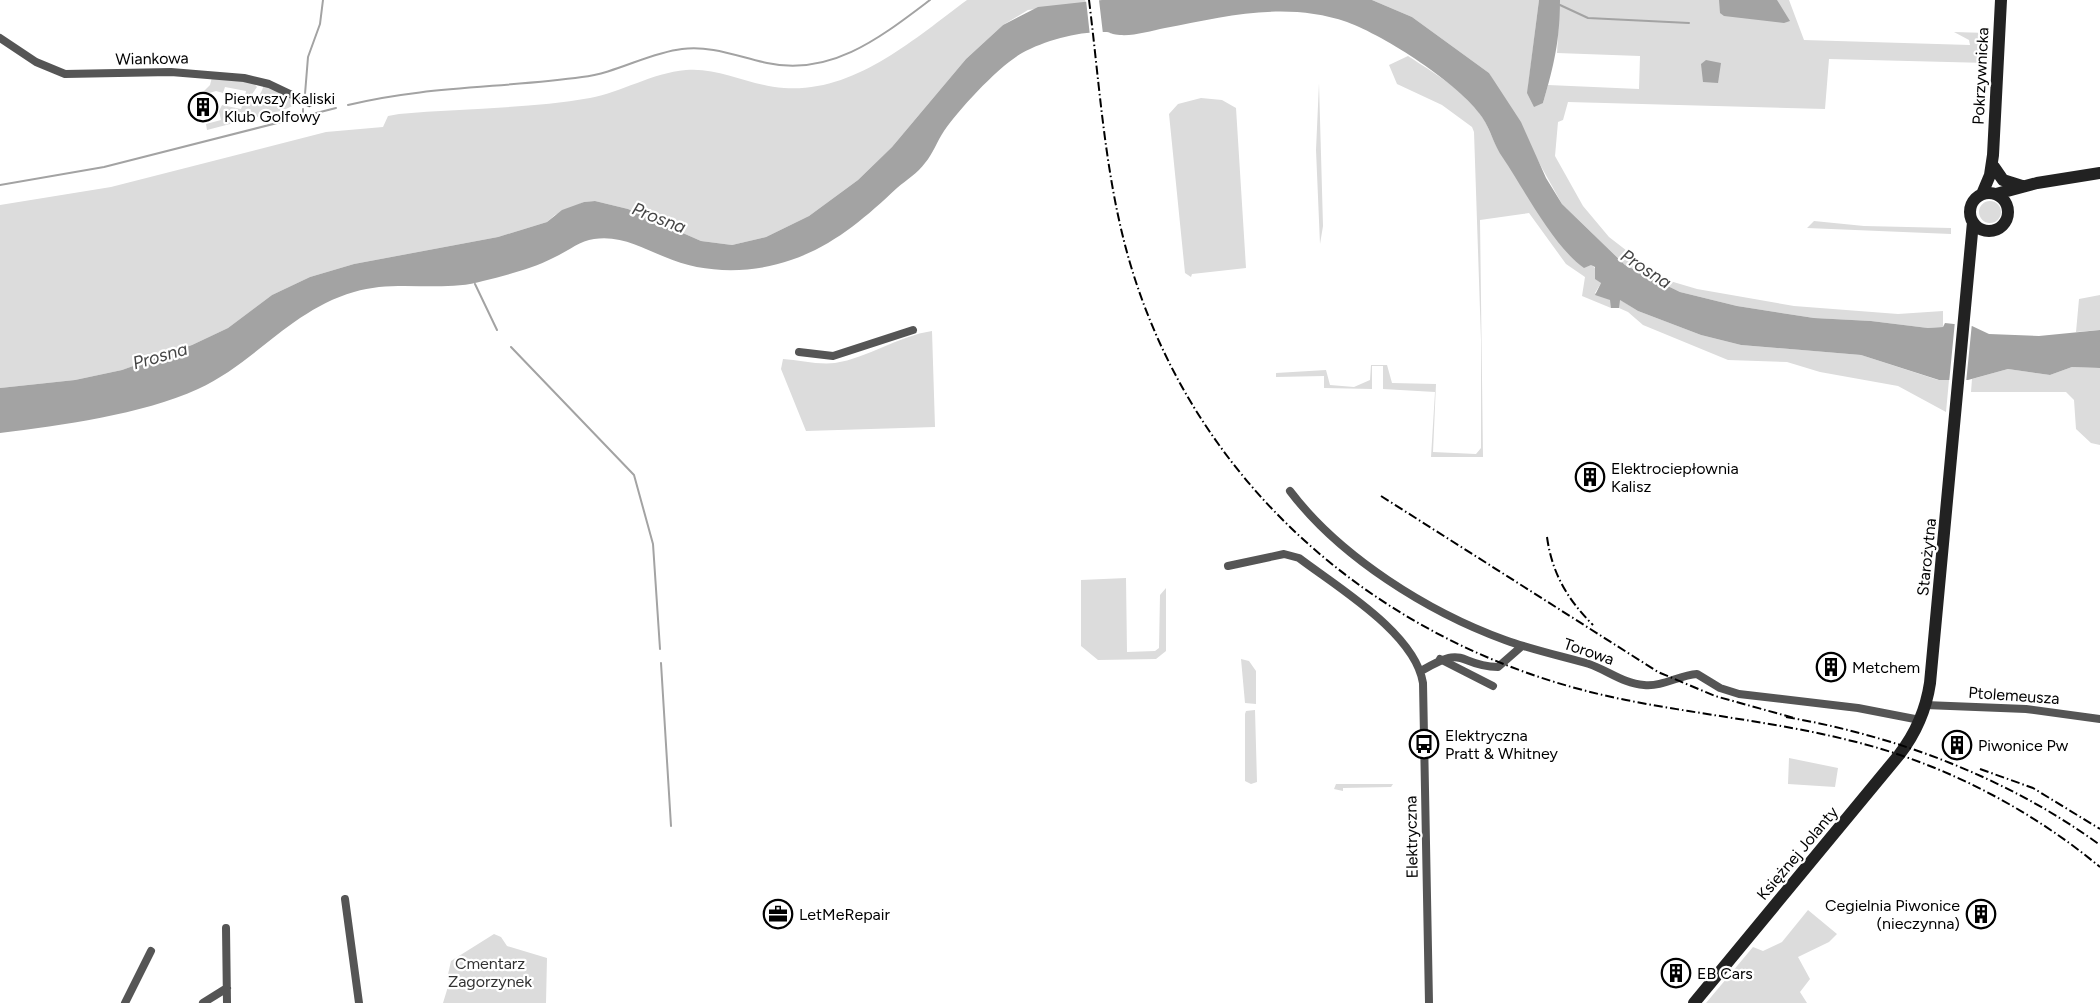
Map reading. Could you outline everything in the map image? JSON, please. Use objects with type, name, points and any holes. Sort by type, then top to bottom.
[{"type":"street","name":"Pokrzywnicka","points":[[1996,194],[1994,161],[2001,0]]},
{"type":"street","name":"Wiankowa","points":[[0,38],[36,62],[64,74],[171,72],[244,78],[269,84],[309,103]]},
{"type":"street","name":"Pokrzywnicka","points":[[1983,194],[1994,161]]},
{"type":"street","points":[[1994,161],[2003,180],[2026,186]]},
{"type":"street","points":[[1972,250],[1971,206],[1983,194],[1996,194],[2026,186],[2100,173]]},
{"type":"street","points":[[1972,250],[1977,241],[1989,231],[2004,224],[2008,207],[2026,186]]},
{"type":"street","points":[[1996,194],[2008,207]]},
{"type":"street","points":[[1973,222],[1983,230],[1989,231]]},
{"type":"street","name":"Starożytna","points":[[1920,720],[1930,683],[1972,250]]},
{"type":"street","points":[[799,352],[833,356],[913,330]]},
{"type":"street","name":"Torowa","points":[[1290,491],[1342,546],[1381,575],[1475,628],[1522,646],[1594,666],[1636,684],[1654,685],[1697,674],[1720,688],[1739,694],[1858,708],[1920,720]]},
{"type":"street","points":[[1228,566],[1284,554],[1299,558],[1384,624],[1411,654],[1421,671],[1440,659],[1454,655],[1498,667],[1522,646]]},
{"type":"street","points":[[1440,659],[1493,686]]},
{"type":"street","name":"Elektryczna","points":[[1421,671],[1429,1003]]},
{"type":"street","name":"Ptolemeusza","points":[[1925,705],[2026,709],[2100,719]]},
{"type":"street","name":"Księżnej Jolanty","points":[[1694,1003],[1899,755],[1920,720]]},
{"type":"street","points":[[345,899],[359,1003]]},
{"type":"street","points":[[226,928],[227,1003]]},
{"type":"street","points":[[125,1003],[151,951]]},
{"type":"street","points":[[203,1003],[227,988]]},
{"type":"green space","name":"Pierwszy Kaliski Klub Golfowy","points":[[967,0],[1085,0],[1086,3],[1028,10],[1003,25],[966,59],[892,147],[858,180],[809,216],[766,237],[732,245],[701,241],[628,209],[595,201],[584,202],[555,215],[547,222],[498,237],[354,264],[310,277],[272,295],[228,328],[192,345],[122,370],[75,380],[0,388],[0,205],[111,187],[326,132],[383,127],[388,116],[566,102],[614,92],[649,79],[686,70],[711,71],[771,87],[810,87],[835,82],[882,61]]},
{"type":"green space","points":[[1372,0],[1539,0],[1528,87],[1543,103],[1548,85],[1639,89],[1640,56],[1557,53],[1560,0],[1789,0],[1804,40],[1970,45],[1969,40],[1954,32],[1988,33],[1988,63],[1829,59],[1825,109],[1568,102],[1563,120],[1558,122],[1555,156],[1583,206],[1609,237],[1653,271],[1670,281],[1697,289],[1794,306],[1898,314],[1943,311],[1943,327],[1928,328],[1871,321],[1814,318],[1737,306],[1680,292],[1625,265],[1562,204],[1489,73],[1412,17]]},
{"type":"green space","points":[[1408,56],[1449,83],[1476,108],[1500,152],[1542,216],[1595,268],[1601,283],[1595,293],[1611,300],[1611,308],[1582,296],[1585,277],[1566,264],[1529,213],[1480,220],[1483,457],[1431,457],[1435,392],[1383,389],[1383,366],[1372,366],[1372,389],[1324,388],[1324,376],[1276,377],[1276,373],[1326,370],[1330,385],[1354,387],[1370,380],[1371,365],[1387,365],[1392,383],[1436,384],[1433,452],[1476,454],[1481,448],[1481,340],[1474,132],[1472,127],[1442,105],[1397,84],[1389,65]]},
{"type":"green space","points":[[212,77],[252,81],[257,87],[250,97],[245,97],[246,91],[225,87],[223,93],[216,91],[199,96],[210,85]]},
{"type":"green space","points":[[1319,83],[1323,226],[1320,244],[1316,150]]},
{"type":"green space","points":[[264,84],[299,101],[298,103],[284,110],[207,130],[206,124],[221,120],[219,111],[222,105],[241,109],[243,103],[257,98]]},
{"type":"green space","points":[[1201,98],[1222,100],[1236,108],[1246,268],[1192,274],[1191,277],[1185,273],[1169,114],[1178,104]]},
{"type":"green space","points":[[1990,201],[1998,204],[2001,212],[1998,220],[1990,223],[1982,220],[1979,212],[1982,204]]},
{"type":"green space","points":[[1814,221],[1864,226],[1951,228],[1951,234],[1807,228]]},
{"type":"green space","points":[[2100,295],[2100,330],[2076,332],[2079,299]]},
{"type":"green space","points":[[1619,299],[1638,311],[1701,335],[1741,345],[1861,355],[1938,380],[1949,380],[1946,412],[1898,386],[1820,372],[1787,362],[1728,360],[1643,325],[1628,312],[1619,308]]},
{"type":"green space","points":[[932,331],[935,427],[806,431],[781,369],[783,359],[835,363],[859,357],[907,337]]},
{"type":"green space","points":[[2072,367],[2100,368],[2100,445],[2091,443],[2076,429],[2074,400],[2066,392],[1971,392],[1972,379],[2008,369],[2050,375]]},
{"type":"green space","points":[[1126,578],[1127,652],[1155,651],[1159,648],[1160,595],[1166,588],[1166,651],[1156,659],[1098,660],[1081,646],[1081,580]]},
{"type":"green space","points":[[1241,659],[1249,661],[1256,671],[1256,704],[1245,703]]},
{"type":"green space","points":[[1255,710],[1257,782],[1251,784],[1245,781],[1245,714],[1246,711]]},
{"type":"green space","points":[[1789,758],[1838,768],[1835,787],[1788,784]]},
{"type":"green space","points":[[1336,784],[1393,784],[1391,787],[1343,788],[1343,791],[1334,789]]},
{"type":"green space","points":[[1808,910],[1837,934],[1829,942],[1798,957],[1810,979],[1800,992],[1807,1003],[1706,1003],[1753,947],[1763,951],[1782,942]]},
{"type":"green space","name":"Cmentarz Zagorzynek","points":[[494,934],[501,937],[507,946],[547,958],[546,1003],[443,1003],[450,980],[447,979],[451,961]]},
{"type":"shaded area","points":[[1102,0],[1372,0],[1412,17],[1489,73],[1521,122],[1546,178],[1562,204],[1625,265],[1680,292],[1737,306],[1814,318],[1871,321],[1928,328],[1943,327],[1945,323],[1972,326],[1989,334],[2039,336],[2100,330],[2100,368],[2072,367],[2050,375],[2008,369],[1968,380],[1939,380],[1861,355],[1741,345],[1701,335],[1638,311],[1620,300],[1619,308],[1611,308],[1610,300],[1595,295],[1601,283],[1595,279],[1595,267],[1591,265],[1584,268],[1572,258],[1550,232],[1500,153],[1482,117],[1457,90],[1420,62],[1363,29],[1324,16],[1301,12],[1279,12],[1233,15],[1131,35],[1092,32],[1071,35],[1022,53],[1002,68],[969,100],[951,122],[922,167],[873,210],[848,230],[821,247],[776,265],[744,270],[695,267],[622,241],[604,238],[589,240],[536,265],[483,281],[451,286],[386,286],[354,292],[311,311],[218,378],[176,398],[101,418],[0,433],[0,388],[75,380],[122,370],[192,345],[228,328],[272,295],[310,277],[354,264],[498,237],[547,222],[562,210],[584,202],[595,201],[628,209],[701,241],[732,245],[766,237],[809,216],[858,180],[892,147],[966,59],[1003,25],[1038,7]]},
{"type":"shaded area","points":[[1539,0],[1560,0],[1560,14],[1556,52],[1547,90],[1543,103],[1534,107],[1527,93]]},
{"type":"shaded area","points":[[1719,0],[1777,0],[1790,21],[1784,23],[1724,16],[1720,13]]},
{"type":"shaded area","points":[[1706,60],[1721,63],[1718,83],[1703,82],[1701,64]]},
{"type":"pier","points":[[1086,0],[1099,0],[1103,34],[1090,36]]},
{"type":"pier","points":[[1955,321],[1972,323],[1966,383],[1949,383]]},
{"type":"waterway","points":[[305,94],[308,57],[320,24],[323,0]]},
{"type":"waterway","points":[[348,105],[406,94],[595,75],[657,54],[693,48],[714,50],[767,63],[790,66],[813,64],[854,51],[874,40],[930,0]]},
{"type":"waterway","points":[[1560,5],[1588,18],[1689,23]]},
{"type":"waterway","points":[[0,185],[104,167],[336,108]]},
{"type":"waterway","points":[[303,109],[303,116]]},
{"type":"waterway","points":[[475,284],[497,330]]},
{"type":"waterway","points":[[511,347],[634,475],[653,544],[660,649]]},
{"type":"waterway","points":[[661,663],[671,826]]},
{"type":"railway","points":[[1089,0],[1104,133],[1115,198],[1130,263],[1161,346],[1203,422],[1255,491],[1316,551],[1385,602],[1460,645],[1541,677],[1626,700],[1796,729],[1886,750],[1983,790],[2044,826],[2100,867]]},
{"type":"railway","points":[[1381,496],[1658,672],[1715,696],[1794,718]]},
{"type":"railway","points":[[1547,537],[1549,550],[1562,585],[1593,625]]},
{"type":"railway","points":[[1786,717],[1869,736],[1950,763],[2028,799],[2100,845]]},
{"type":"railway","points":[[1980,769],[2033,788],[2100,829]]},
{"type":"place","name":"Pierwszy Kaliski Klub Golfowy","points":[[203,107]]},
{"type":"place","name":"Elektrociepłownia Kalisz","points":[[1590,477]]},
{"type":"place","name":"Metchem","points":[[1831,667]]},
{"type":"place","name":"Elektryczna Pratt & Whitney","points":[[1424,744]]},
{"type":"place","name":"Piwonice Pw","points":[[1957,745]]},
{"type":"place","name":"LetMeRepair","points":[[778,914]]},
{"type":"place","name":"Cegielnia Piwonice (nieczynna)","points":[[1981,914]]},
{"type":"place","name":"EB Cars","points":[[1676,973]]},
{"type":"water label","name":"Prosna","points":[[659,218]]},
{"type":"water label","name":"Prosna","points":[[1646,269]]},
{"type":"water label","name":"Prosna","points":[[160,356]]}]
